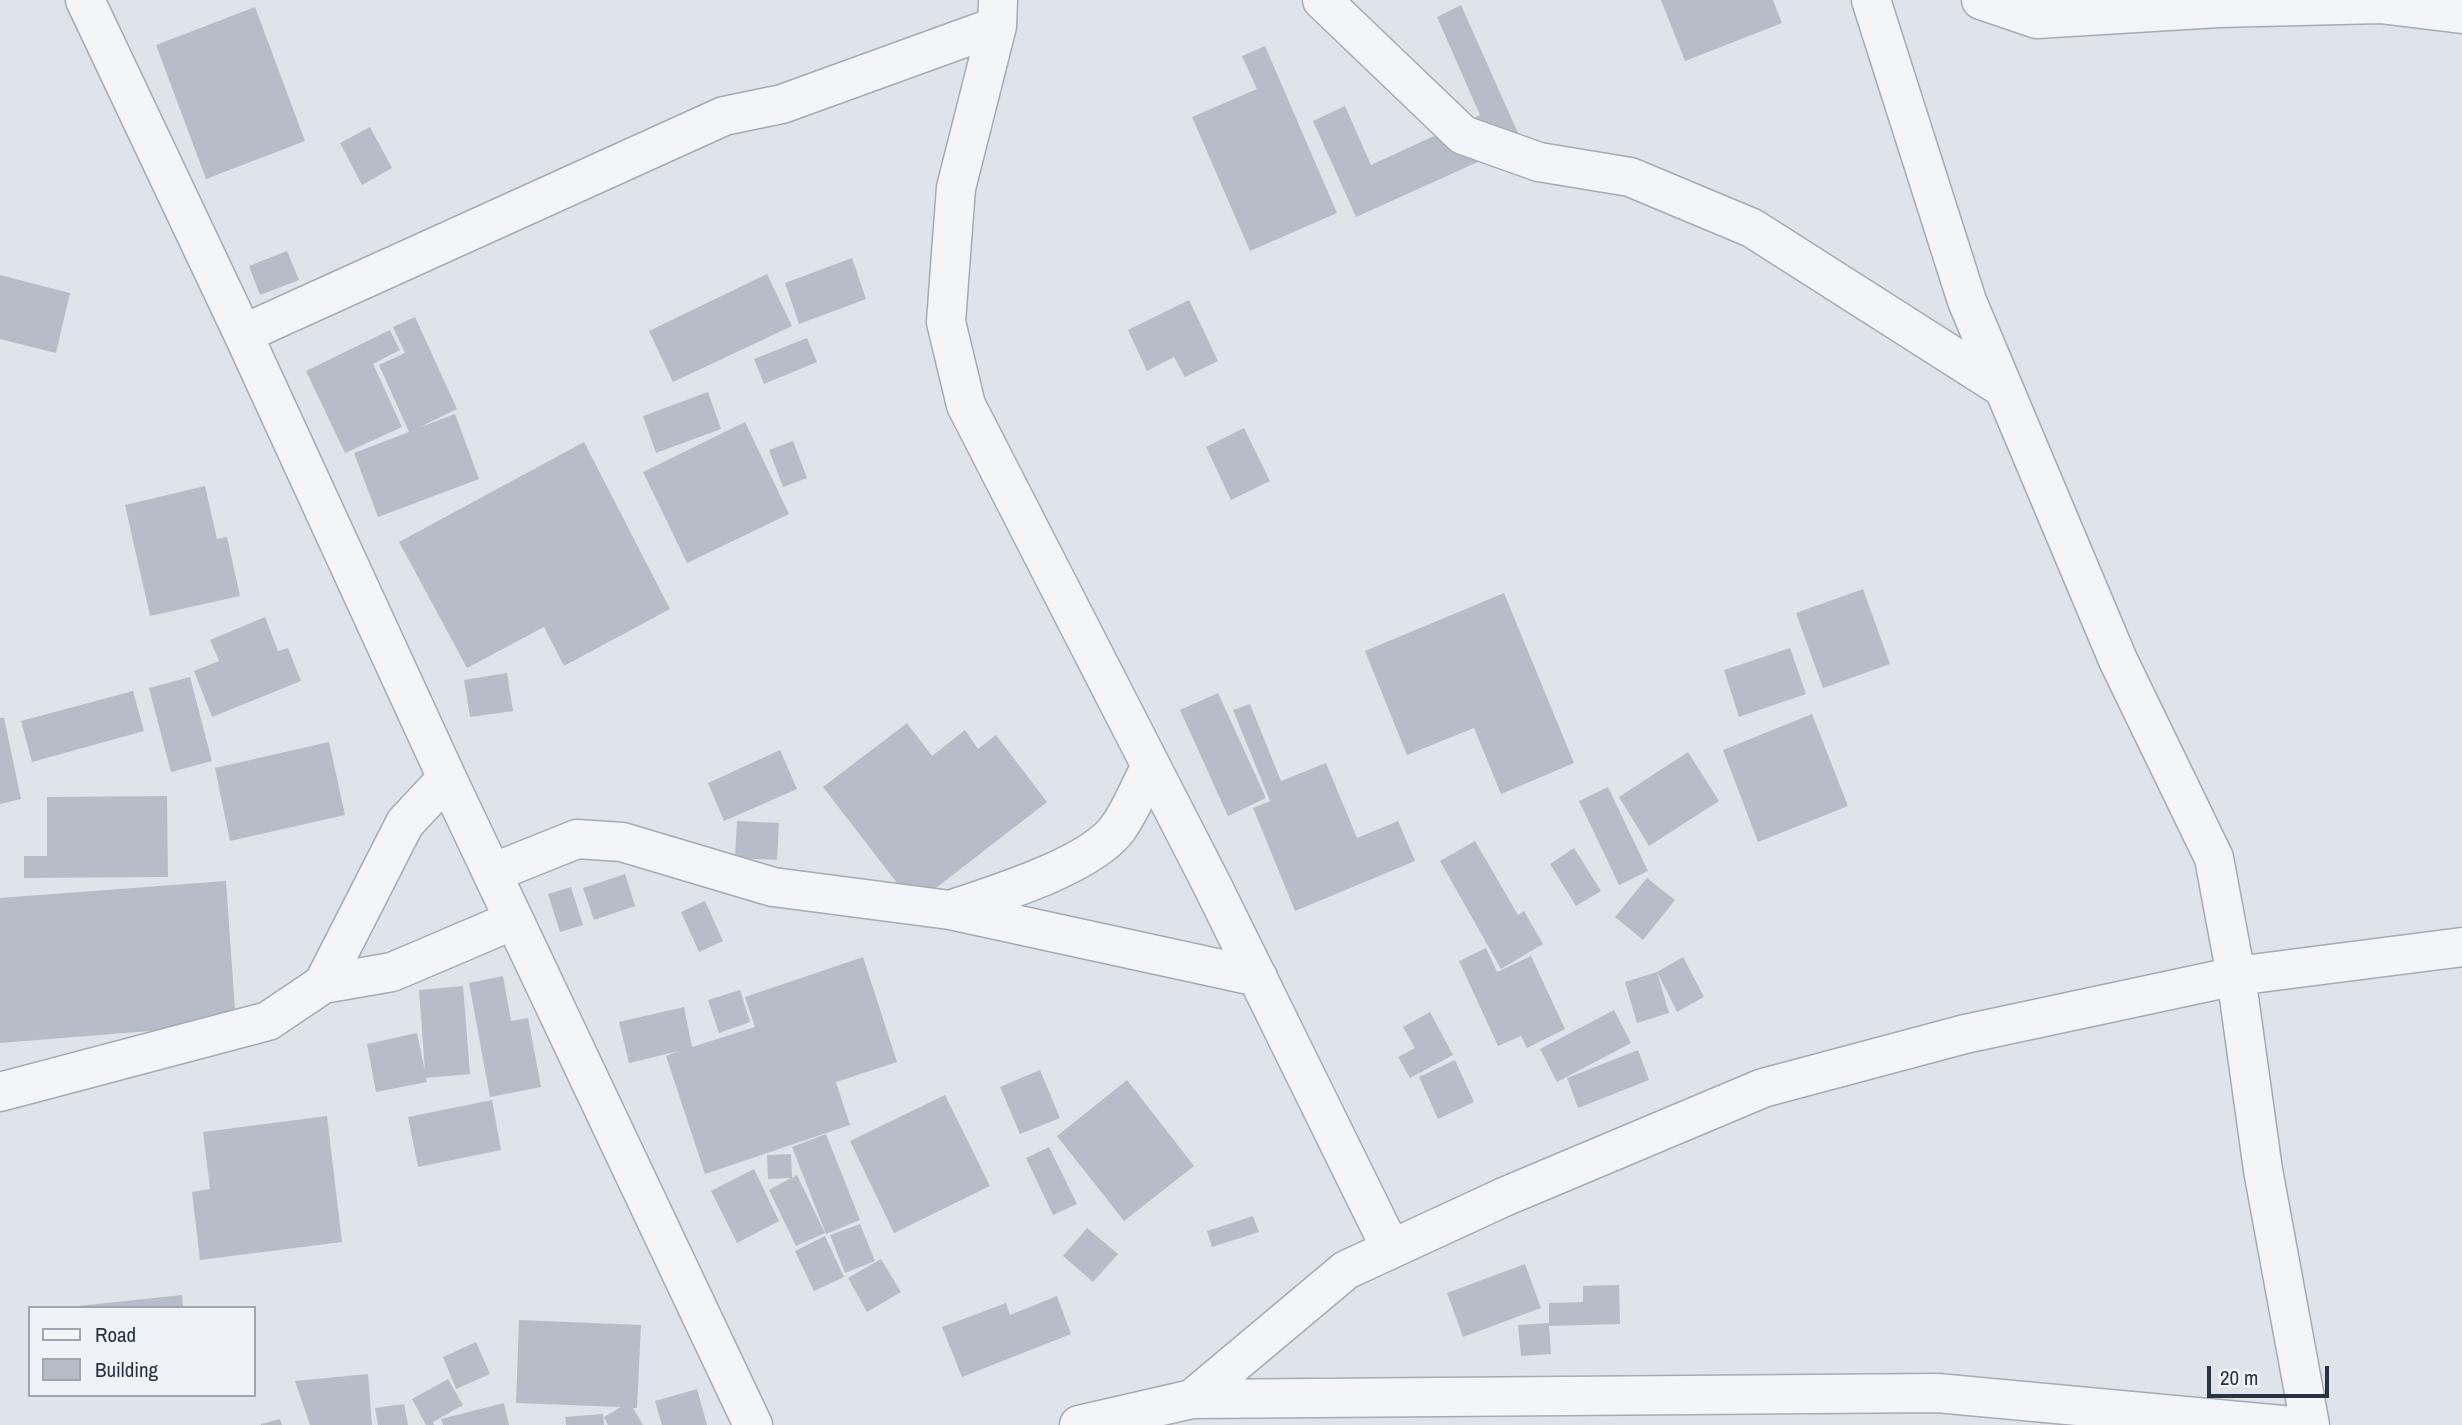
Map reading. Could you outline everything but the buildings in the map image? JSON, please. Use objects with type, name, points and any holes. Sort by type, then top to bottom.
[{"type":"street","points":[[85,0],[243,334],[447,778],[753,1425]]},
{"type":"street","points":[[1322,0],[1463,135],[1539,162],[1630,177],[1752,228],[2003,388]]},
{"type":"street","points":[[1871,0],[1967,300],[2118,660],[2214,858],[2236,976],[2263,1170],[2309,1425]]},
{"type":"street","points":[[1981,0],[2037,19],[2218,8],[2380,4],[2462,14]]},
{"type":"street","points":[[243,334],[724,116],[782,104],[998,13]]},
{"type":"street","points":[[998,13],[956,188],[946,322],[965,405],[1258,977],[1391,1249]]},
{"type":"street","points":[[950,910],[1014,888],[1081,858],[1118,830],[1150,766]]},
{"type":"street","points":[[323,984],[405,823],[447,778]]},
{"type":"street","points":[[492,873],[577,839],[622,842],[773,887],[950,910],[1258,977]]},
{"type":"street","points":[[0,1092],[268,1021],[323,984],[392,972],[514,920]]},
{"type":"street","points":[[1192,1399],[1346,1270],[1504,1197],[1763,1088],[1965,1034],[2236,976],[2462,947]]},
{"type":"street","points":[[1079,1425],[1192,1399],[1937,1393],[2030,1414],[2282,1425]]}]
